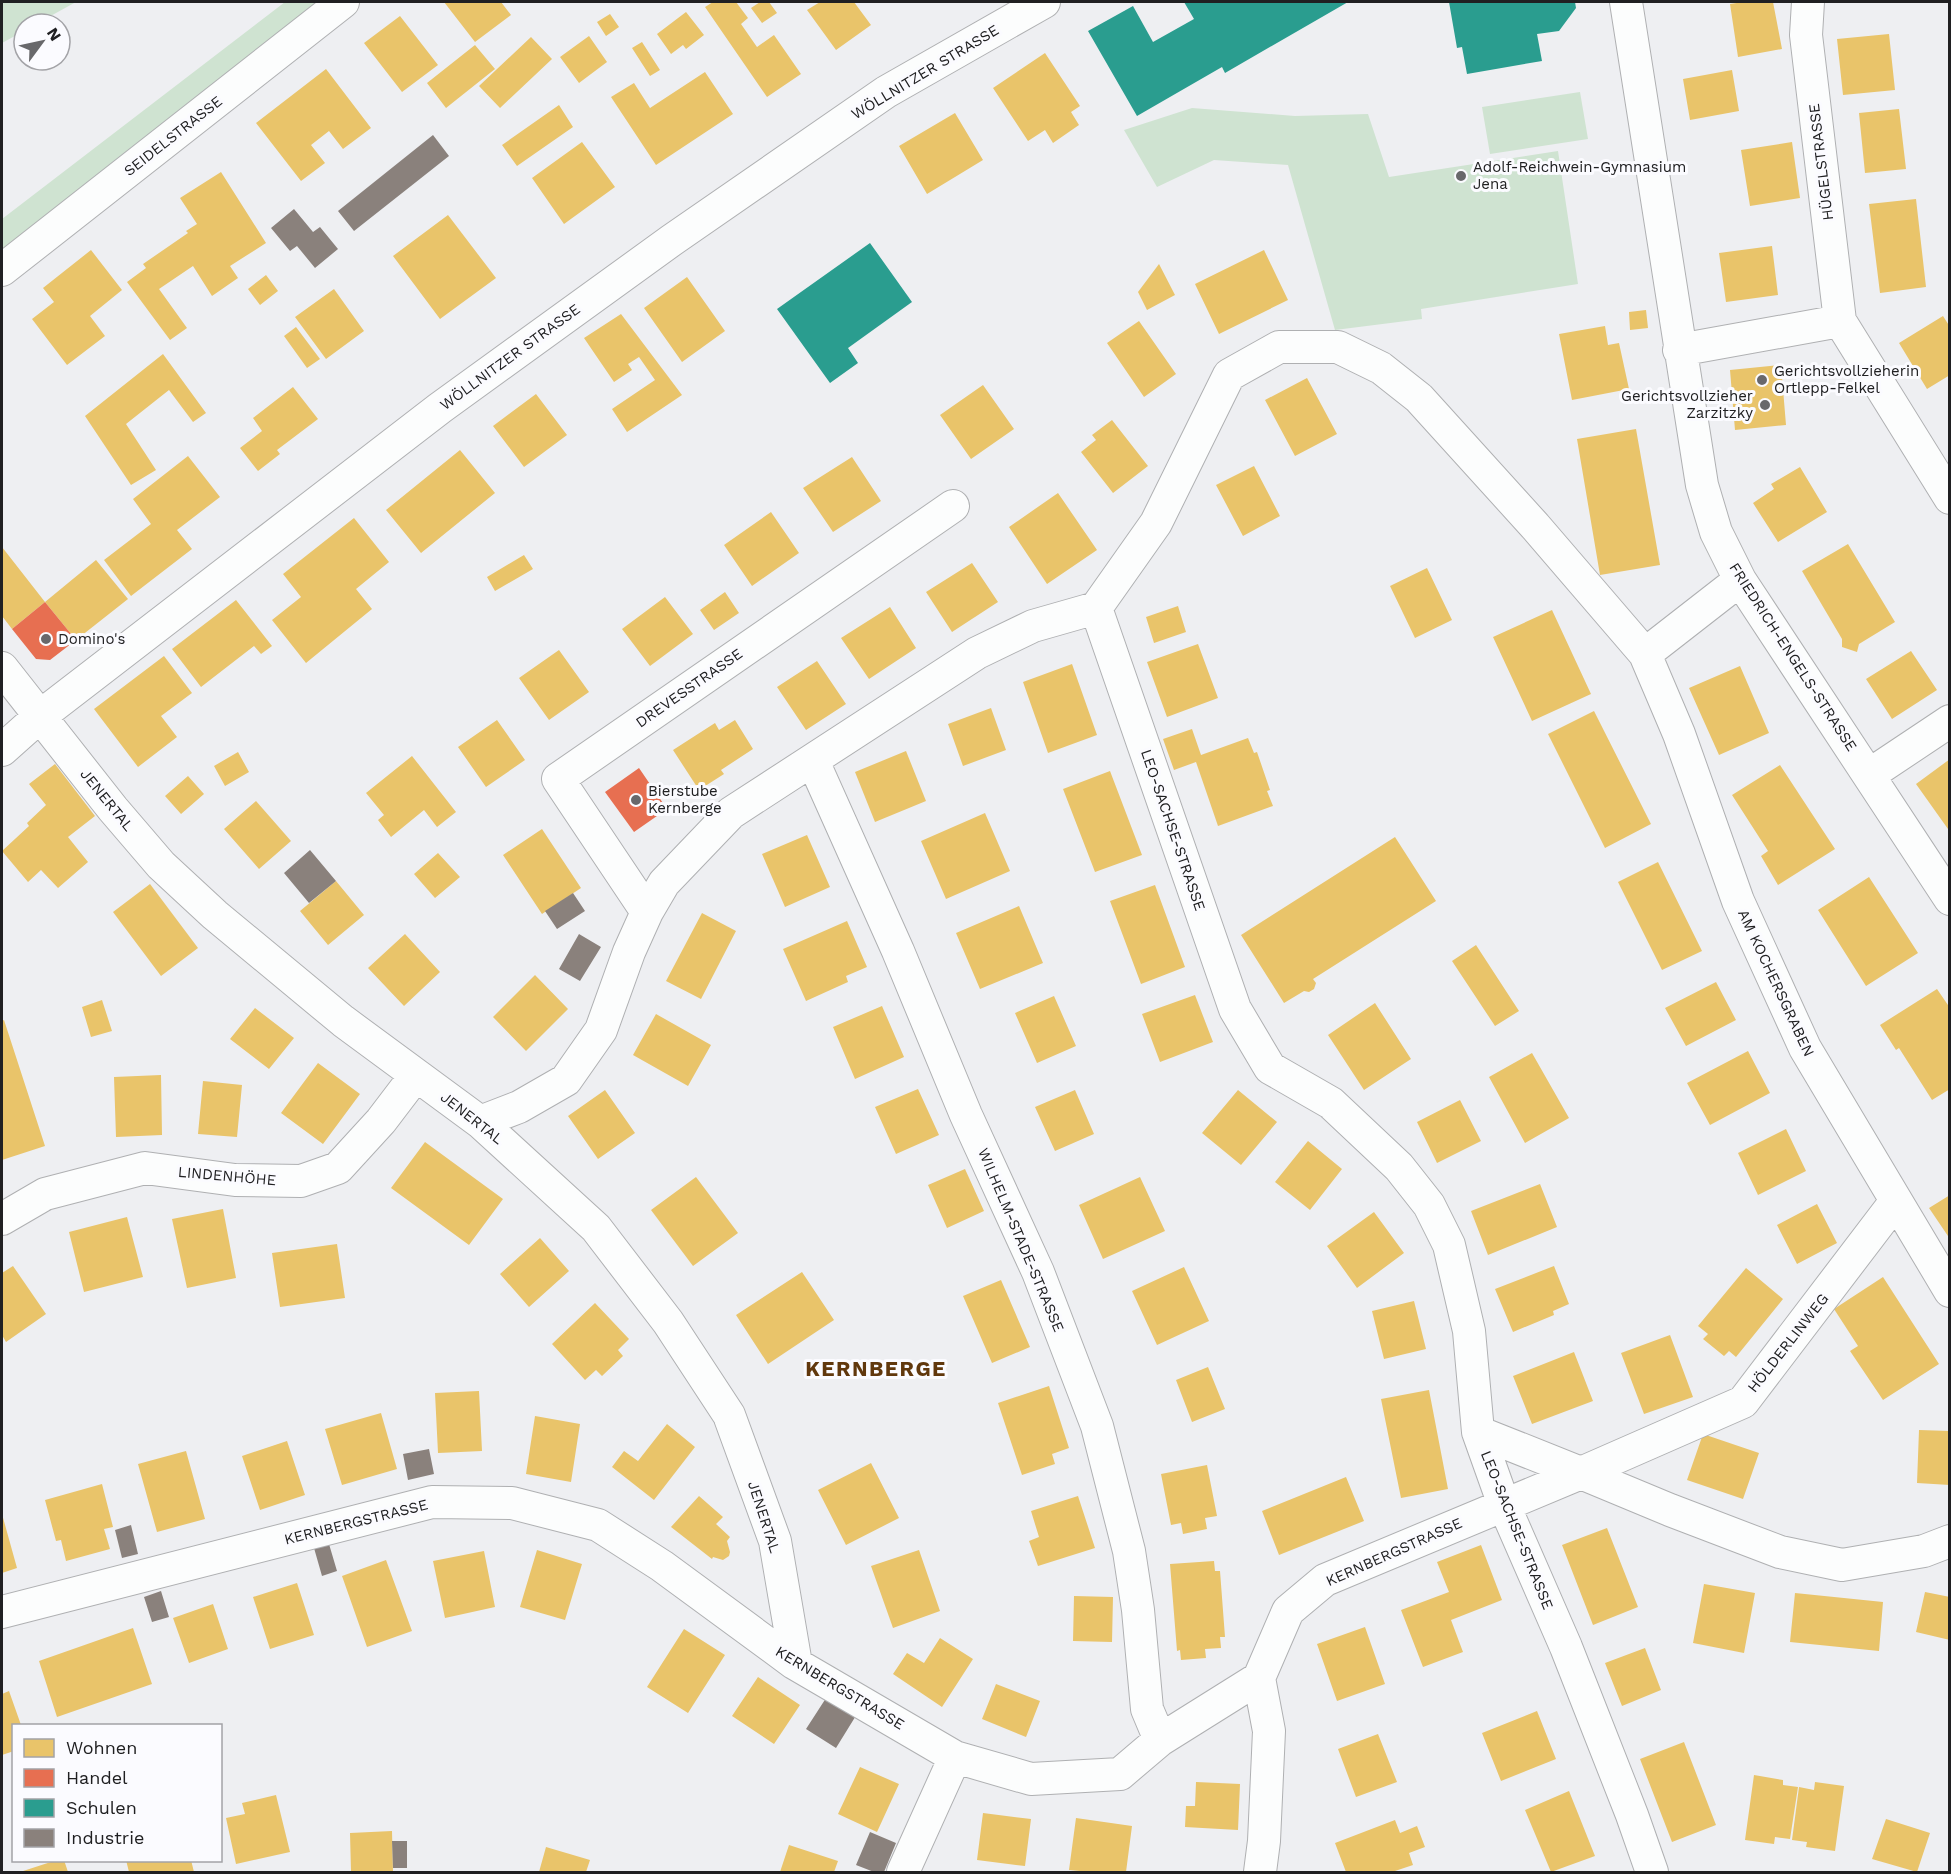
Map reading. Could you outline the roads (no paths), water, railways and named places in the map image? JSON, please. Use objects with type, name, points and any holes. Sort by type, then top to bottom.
[{"type":"street","name":"SEIDELSTRASSE","points":[[2,270],[343,2]]},
{"type":"street","name":"WÖLLNITZER STRASSE","points":[[2,750],[40,716],[440,408],[672,240],[886,92],[1044,2]]},
{"type":"street","name":"FRIEDRICH-ENGELS-STRASSE","points":[[1626,2],[1679,350],[1702,485],[1716,532],[1740,580],[1950,899]]},
{"type":"street","name":"HÜGELSTRASSE","points":[[1808,2],[1806,35],[1840,321],[1950,498]]},
{"type":"street","points":[[1679,350],[1840,321]]},
{"type":"street","points":[[480,1122],[519,1107],[566,1080],[601,1030],[629,952],[647,912],[664,883],[731,813],[977,653],[1033,626],[1096,608],[1156,523],[1229,375],[1280,347],[1338,347],[1381,368],[1419,398],[1645,654],[1740,580]]},
{"type":"street","name":"DREVESSTRASSE","points":[[647,912],[558,779],[953,506]]},
{"type":"street","name":"LEO-SACHSE-STRASSE","points":[[1096,608],[1235,1009],[1270,1068],[1331,1104],[1399,1167],[1429,1204],[1449,1245],[1469,1331],[1478,1432],[1504,1505],[1566,1647],[1652,1872]]},
{"type":"street","name":"AM KOCHERSGRABEN","points":[[1645,654],[1679,734],[1738,901],[1805,1048],[1950,1292]]},
{"type":"street","name":"JENERTAL","points":[[2,668],[113,809],[161,865],[215,915],[325,1006],[480,1122],[596,1228],[668,1322],[729,1415],[775,1541],[796,1664]]},
{"type":"street","points":[[1869,775],[1950,721]]},
{"type":"street","name":"WILHELM-STADE-STRASSE","points":[[813,760],[898,951],[966,1116],[1038,1272],[1097,1426],[1129,1551],[1138,1610],[1147,1709],[1160,1740]]},
{"type":"street","name":"LINDENHÖHE","points":[[2,1219],[45,1194],[145,1168],[234,1180],[301,1181],[338,1168],[381,1121],[416,1075]]},
{"type":"street","name":"HÖLDERLINWEG","points":[[1581,1473],[1743,1402],[1896,1201]]},
{"type":"street","points":[[1478,1432],[1780,1552],[1842,1565],[1924,1551],[1950,1541]]},
{"type":"street","name":"KERNBERGSTRASSE","points":[[2,1612],[432,1502],[512,1503],[598,1525],[662,1566],[796,1664],[954,1757],[1031,1779],[1120,1774],[1160,1740],[1259,1678],[1288,1611],[1325,1580],[1581,1473]]},
{"type":"street","points":[[1259,1678],[1269,1731],[1264,1841],[1260,1872]]},
{"type":"street","points":[[903,1872],[954,1757]]},
{"type":"place","name":"Adolf-Reichwein-Gymnasium Jena","points":[[1461,176]]},
{"type":"place","name":"Gerichtsvollzieherin Ortlepp-Felkel","points":[[1762,380]]},
{"type":"place","name":"Gerichtsvollzieher Zarzitzky","points":[[1765,405]]},
{"type":"place","name":"Domino's","points":[[46,639]]},
{"type":"place","name":"Bierstube Kernberge","points":[[636,800]]},
{"type":"district","name":"KERNBERGE","points":[[876,1369]]}]
